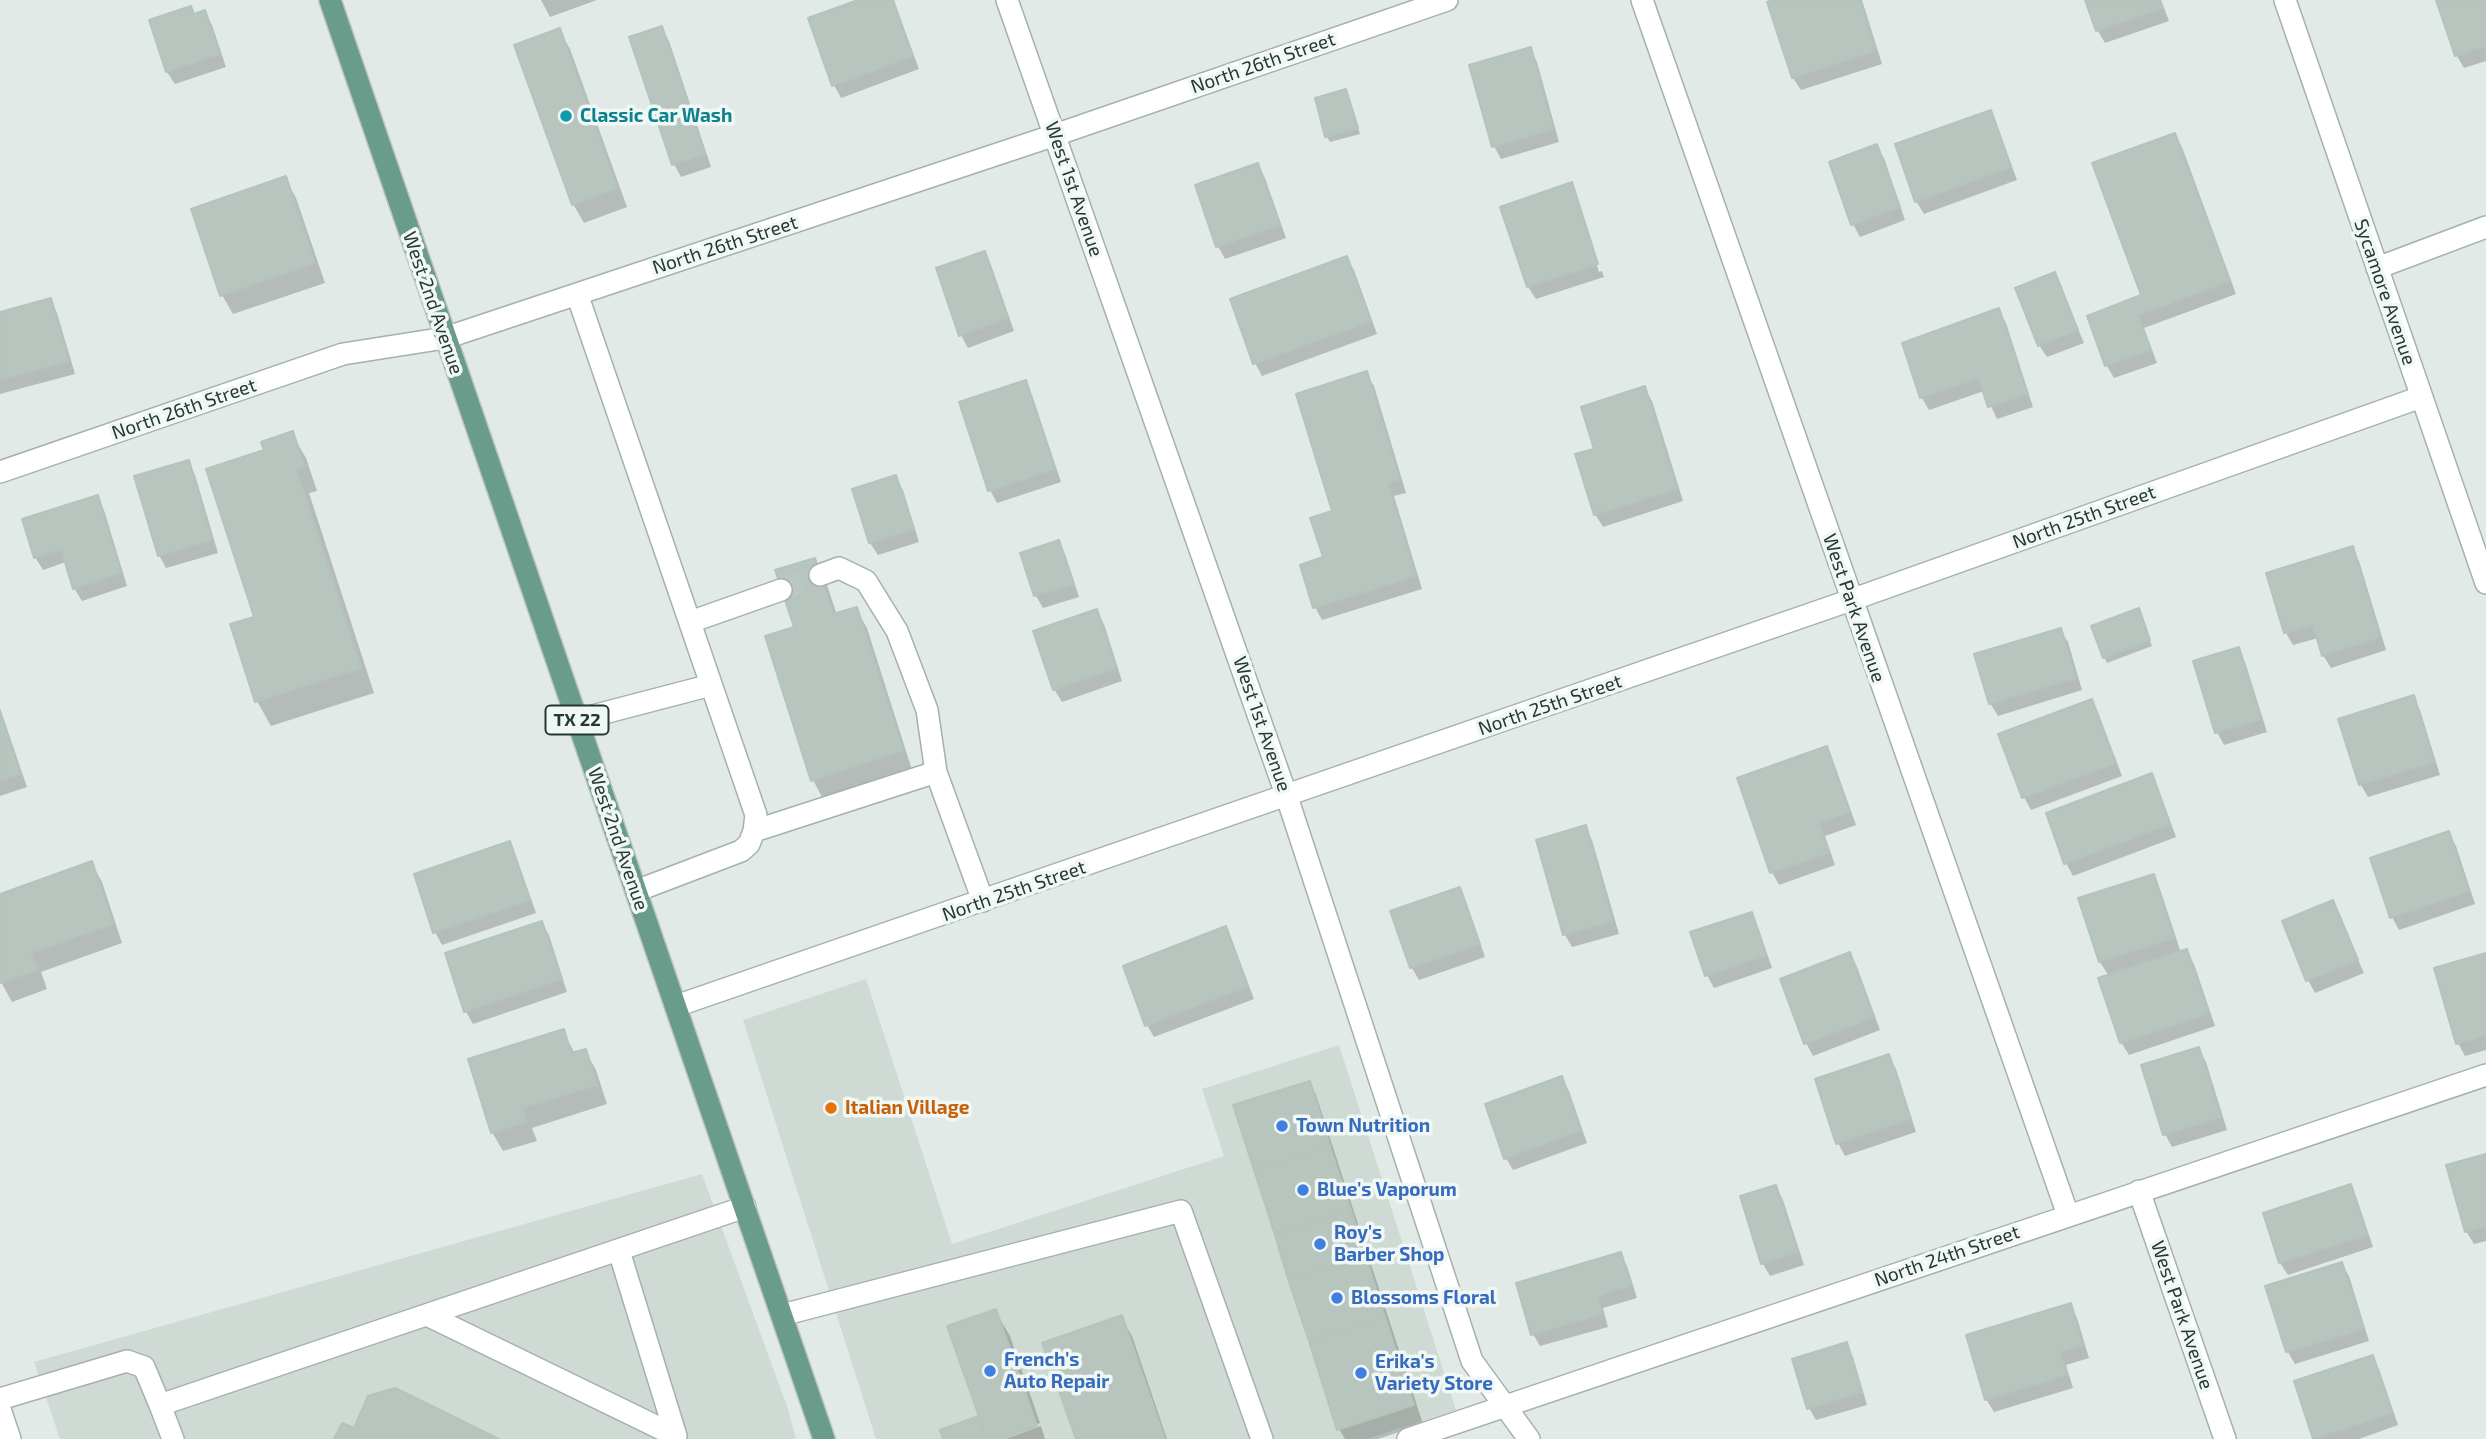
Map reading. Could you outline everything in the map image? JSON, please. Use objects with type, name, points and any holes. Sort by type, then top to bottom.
[{"type":"main road","name":"West 2nd Avenue","points":[[330,0],[824,1439]]},
{"type":"street","name":"West 1st Avenue","points":[[1007,0],[1287,797],[1472,1361],[1528,1439]]},
{"type":"street","name":"North 26th Street","points":[[0,472],[344,354],[445,338],[1055,135],[1447,0]]},
{"type":"street","name":"West Park Avenue","points":[[1642,0],[2068,1215]]},
{"type":"street","name":"Sycamore Avenue","points":[[2286,0],[2486,583]]},
{"type":"street","points":[[2377,268],[2486,227]]},
{"type":"street","points":[[577,294],[756,815],[749,844],[741,851],[636,891]]},
{"type":"street","name":"North 25th Street","points":[[676,1006],[1287,797],[2421,397]]},
{"type":"street","points":[[820,575],[839,568],[866,581],[897,631],[927,710],[936,772],[983,901]]},
{"type":"street","points":[[690,622],[781,590]]},
{"type":"street","points":[[577,720],[711,684]]},
{"type":"street","points":[[754,831],[936,772]]},
{"type":"street","name":"North 24th Street","points":[[1408,1439],[2486,1075]]},
{"type":"street","name":"West Park Avenue","points":[[2139,1191],[2225,1439]]},
{"type":"street","points":[[160,1405],[745,1207]]},
{"type":"street","points":[[782,1315],[1181,1211],[1262,1439]]},
{"type":"street","points":[[427,1315],[676,1437],[619,1251]]},
{"type":"street","points":[[0,1399],[127,1361],[144,1367],[173,1439]]},
{"type":"street","points":[[0,1409],[10,1439]]},
{"type":"shaded area","points":[[866,979],[952,1244],[1224,1156],[1202,1089],[1339,1045],[1456,1410],[1367,1439],[876,1439],[743,1020]]},
{"type":"shaded area","points":[[702,1174],[788,1409],[796,1439],[60,1439],[34,1362]]},
{"type":"building","points":[[858,0],[893,0],[913,56],[832,86],[808,18]]},
{"type":"building","points":[[1860,0],[1876,51],[1792,78],[1767,2]]},
{"type":"building","points":[[2085,0],[2160,0],[2163,8],[2096,31]]},
{"type":"building","points":[[2436,0],[2486,0],[2486,46],[2455,56]]},
{"type":"building","points":[[191,6],[194,14],[205,10],[220,54],[166,72],[149,20]]},
{"type":"building","points":[[662,26],[705,154],[672,165],[629,37]]},
{"type":"building","name":"Classic Car Wash","points":[[560,28],[617,188],[572,205],[514,45]]},
{"type":"building","points":[[1531,47],[1553,129],[1492,147],[1469,65]]},
{"type":"building","points":[[1346,89],[1358,128],[1325,137],[1315,98]]},
{"type":"building","points":[[1991,110],[2011,167],[1915,202],[1895,144]]},
{"type":"building","points":[[2175,133],[2230,281],[2138,315],[2151,350],[2105,366],[2087,316],[2141,295],[2092,163]]},
{"type":"building","points":[[1877,144],[1900,207],[1851,225],[1829,162]]},
{"type":"building","points":[[1258,163],[1280,225],[1216,247],[1195,185]]},
{"type":"building","points":[[286,176],[315,263],[220,296],[191,209]]},
{"type":"building","points":[[1572,182],[1598,264],[1527,287],[1500,207]]},
{"type":"building","points":[[985,251],[1008,318],[959,336],[936,268]]},
{"type":"building","points":[[1347,256],[1371,321],[1253,364],[1230,299]]},
{"type":"building","points":[[2055,272],[2078,330],[2038,346],[2015,288]]},
{"type":"building","points":[[51,298],[69,361],[0,380],[0,312]]},
{"type":"building","points":[[1999,308],[2028,394],[1988,407],[1978,378],[1920,398],[1902,343]]},
{"type":"building","points":[[1367,371],[1400,480],[1388,483],[1416,576],[1313,608],[1300,565],[1323,557],[1310,518],[1332,511],[1296,394]]},
{"type":"building","points":[[1026,380],[1055,469],[988,491],[959,402]]},
{"type":"building","points":[[1645,386],[1677,489],[1594,515],[1575,454],[1594,449],[1581,407]]},
{"type":"building","points":[[293,431],[304,466],[296,468],[361,668],[255,702],[230,624],[254,617],[206,469],[264,450],[261,442]]},
{"type":"building","points":[[189,460],[212,540],[158,556],[134,476]]},
{"type":"building","points":[[896,475],[914,529],[869,543],[852,489]]},
{"type":"building","points":[[98,495],[121,573],[73,589],[61,549],[34,558],[22,519]]},
{"type":"building","points":[[1059,540],[1074,584],[1034,596],[1020,553]]},
{"type":"building","points":[[2353,546],[2380,637],[2322,656],[2313,625],[2284,633],[2266,573]]},
{"type":"building","points":[[815,558],[833,614],[857,607],[903,750],[811,781],[765,636],[794,627],[775,570]]},
{"type":"building","points":[[2139,608],[2150,640],[2103,658],[2091,626]]},
{"type":"building","points":[[1097,609],[1116,668],[1053,690],[1033,631]]},
{"type":"building","points":[[2061,628],[2076,678],[1989,704],[1974,654]]},
{"type":"building","points":[[2239,647],[2261,719],[2215,733],[2193,661]]},
{"type":"building","points":[[2414,695],[2434,762],[2359,785],[2338,719]]},
{"type":"building","points":[[2092,699],[2116,763],[2022,798],[1998,734]]},
{"type":"building","points":[[0,712],[21,774],[0,781]]},
{"type":"building","points":[[1827,746],[1850,812],[1819,823],[1829,853],[1770,873],[1737,778]]},
{"type":"building","points":[[2152,773],[2170,824],[2064,864],[2046,813]]},
{"type":"building","points":[[1586,825],[1613,921],[1563,935],[1536,840]]},
{"type":"building","points":[[2449,831],[2469,891],[2390,918],[2370,858]]},
{"type":"building","points":[[510,841],[530,900],[433,933],[414,874]]},
{"type":"building","points":[[92,861],[113,924],[31,953],[38,970],[0,983],[0,894]]},
{"type":"building","points":[[2154,874],[2174,938],[2099,962],[2078,898]]},
{"type":"building","points":[[1460,887],[1480,944],[1410,968],[1390,911]]},
{"type":"building","points":[[2333,900],[2358,960],[2306,981],[2282,921]]},
{"type":"building","points":[[1752,912],[1766,955],[1705,976],[1690,932]]},
{"type":"building","points":[[542,921],[562,979],[464,1012],[445,953]]},
{"type":"building","points":[[1226,926],[1248,986],[1145,1026],[1123,966]]},
{"type":"building","points":[[2187,949],[2209,1013],[2120,1043],[2098,978]]},
{"type":"building","points":[[1850,952],[1874,1017],[1804,1044],[1780,979]]},
{"type":"building","points":[[2486,953],[2486,1035],[2456,1044],[2434,968]]},
{"type":"building","points":[[564,1029],[571,1053],[586,1049],[597,1085],[523,1108],[527,1122],[491,1133],[468,1059]]},
{"type":"building","points":[[2199,1047],[2221,1117],[2163,1135],[2141,1065]]},
{"type":"building","points":[[1889,1054],[1911,1119],[1836,1144],[1815,1079]]},
{"type":"building","points":[[1562,1076],[1581,1130],[1504,1159],[1485,1104]]},
{"type":"building","name":"Town Nutrition","points":[[1310,1081],[1330,1146],[1254,1170],[1233,1105]]},
{"type":"building","name":"Blue's Vaporum","points":[[1330,1146],[1351,1210],[1275,1235],[1254,1170]]},
{"type":"building","points":[[2486,1154],[2486,1226],[2465,1232],[2446,1165]]},
{"type":"building","points":[[2351,1184],[2367,1235],[2279,1263],[2263,1213]]},
{"type":"building","points":[[1776,1185],[1798,1252],[1761,1264],[1740,1196]]},
{"type":"building","name":"Roy's Barber Shop","points":[[1351,1210],[1365,1254],[1288,1279],[1275,1235]]},
{"type":"building","points":[[1621,1252],[1631,1285],[1597,1296],[1602,1314],[1531,1335],[1516,1283]]},
{"type":"building","name":"Blossoms Floral","points":[[1365,1254],[1385,1317],[1309,1341],[1288,1279]]},
{"type":"building","points":[[2342,1262],[2364,1329],[2286,1352],[2265,1286]]},
{"type":"building","points":[[2071,1303],[2083,1345],[2060,1352],[2067,1375],[1985,1400],[1966,1335]]},
{"type":"building","name":"French's Auto Repair","points":[[996,1309],[1037,1426],[1000,1439],[987,1439],[947,1326]]},
{"type":"building","points":[[1122,1315],[1165,1439],[1076,1439],[1042,1343]]},
{"type":"building","name":"Erika's Variety Store","points":[[1385,1317],[1414,1405],[1337,1430],[1309,1341]]},
{"type":"building","points":[[1847,1342],[1862,1392],[1807,1409],[1792,1359]]},
{"type":"building","points":[[2373,1355],[2392,1413],[2313,1439],[2294,1381]]},
{"type":"building","points":[[395,1388],[499,1439],[334,1439],[342,1423],[354,1428],[368,1396]]},
{"type":"building","points":[[979,1416],[987,1439],[943,1439],[940,1430]]},
{"type":"tunnel","points":[[781,590],[820,575]]},
{"type":"place","name":"Classic Car Wash","points":[[566,116]]},
{"type":"place","name":"Italian Village","points":[[831,1108]]},
{"type":"place","name":"Town Nutrition","points":[[1282,1126]]},
{"type":"place","name":"Blue's Vaporum","points":[[1303,1190]]},
{"type":"place","name":"Roy's Barber Shop","points":[[1320,1244]]},
{"type":"place","name":"Blossoms Floral","points":[[1337,1298]]},
{"type":"place","name":"French's Auto Repair","points":[[990,1371]]},
{"type":"place","name":"Erika's Variety Store","points":[[1361,1373]]}]
